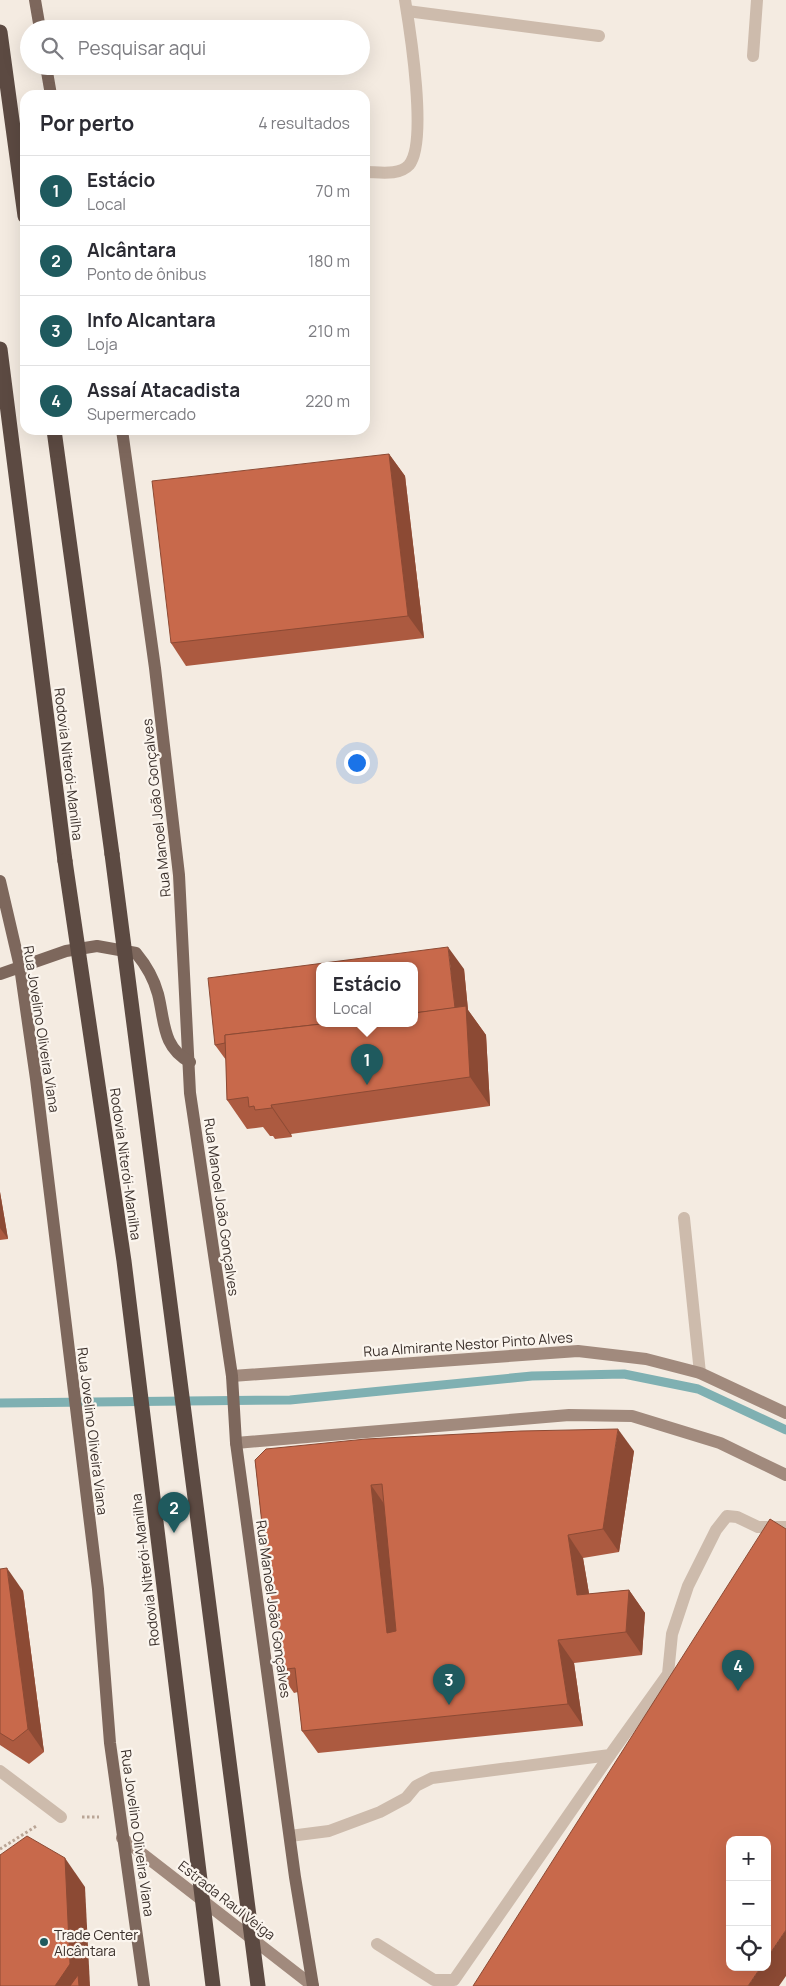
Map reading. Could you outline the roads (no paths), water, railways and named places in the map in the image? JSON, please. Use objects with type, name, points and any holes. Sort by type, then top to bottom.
[{"type":"highway","points":[[0,32],[20,179]]},
{"type":"highway","name":"Rodovia Niterói-Manilha","points":[[0,349],[65,862],[124,1261],[212,1986]]},
{"type":"highway","name":"Rodovia Niterói-Manilha","points":[[55,435],[112,854],[258,1986]]},
{"type":"main road","points":[[35,0],[38,20]]},
{"type":"main road","points":[[48,75],[50,90]]},
{"type":"main road","name":"Rua Manoel João Gonçalves","points":[[123,435],[155,668],[179,875],[190,1062],[190,1094],[232,1376],[236,1443],[290,1836],[313,1986]]},
{"type":"main road","name":"Rua Jovelino Oliveira Viana","points":[[0,881],[20,967],[36,1079],[98,1589],[110,1743],[144,1986]]},
{"type":"main road","points":[[0,974],[66,951],[96,946],[136,953],[147,965],[158,993],[166,1039],[180,1057],[190,1062]]},
{"type":"street","points":[[753,56],[757,0]]},
{"type":"street","points":[[370,172],[388,173],[401,170],[410,164],[414,153],[417,90],[406,5],[598,36]]},
{"type":"street","points":[[684,1218],[700,1373]]},
{"type":"street","name":"Rua Almirante Nestor Pinto Alves","points":[[232,1376],[578,1351],[646,1359],[700,1373],[786,1413]]},
{"type":"street","points":[[236,1443],[569,1415],[632,1416],[720,1443],[786,1475]]},
{"type":"street","points":[[376,1944],[434,1980],[454,1980],[668,1674],[672,1634],[688,1586],[716,1530],[728,1516],[737,1517],[758,1527],[786,1527]]},
{"type":"street","points":[[290,1836],[329,1831],[380,1812],[406,1798],[416,1786],[432,1778],[610,1755]]},
{"type":"street","points":[[0,1771],[61,1817]]},
{"type":"street","name":"Estrada Raul Veiga","points":[[122,1838],[313,1986]]},
{"type":"waterway","points":[[0,1403],[290,1400],[532,1376],[624,1374],[698,1389],[786,1430]]},
{"type":"place","name":"Estácio","points":[[367,1085]]},
{"type":"place","name":"Alcântara","points":[[174,1533]]},
{"type":"place","name":"Assaí Atacadista","points":[[738,1691]]},
{"type":"place","name":"Info Alcantara","points":[[449,1705]]},
{"type":"place","name":"Trade Center Alcântara","points":[[44,1942]]}]
